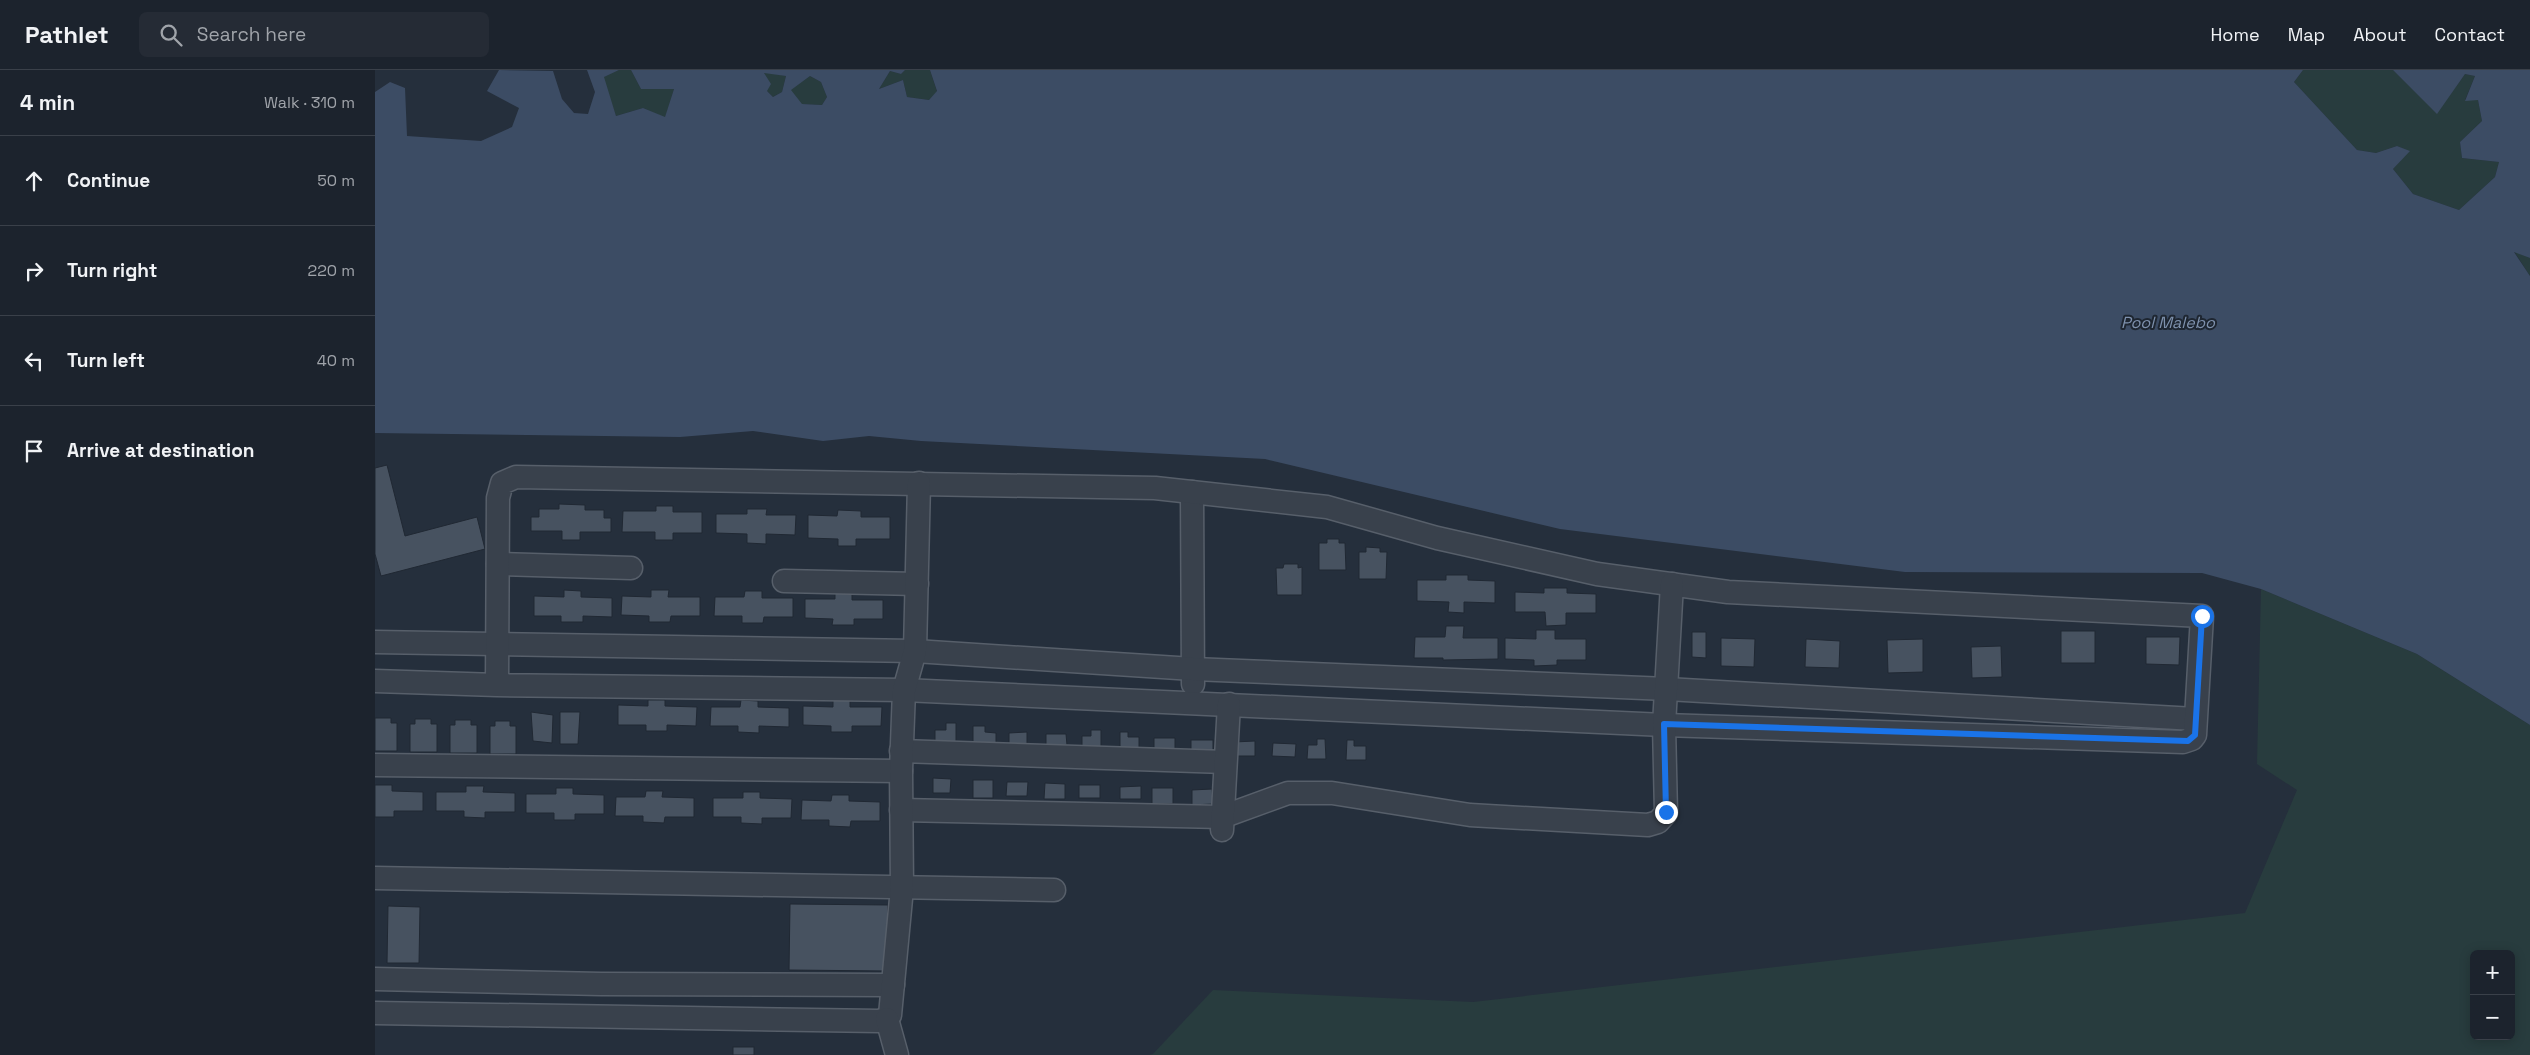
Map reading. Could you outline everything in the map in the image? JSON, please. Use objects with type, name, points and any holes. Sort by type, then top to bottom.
[{"type":"street","points":[[375,681],[497,685],[904,690],[1664,724],[2183,742],[2192,739],[2195,735],[2202,616],[1728,592],[1588,572],[1437,538],[1327,507],[1155,488],[516,477],[503,483],[498,498],[497,685]]},
{"type":"street","points":[[375,1013],[879,1021],[887,1019],[890,1015],[902,888],[901,761],[904,690],[915,651],[919,483]]},
{"type":"street","points":[[1192,492],[1193,702]]},
{"type":"street","points":[[498,564],[631,568]]},
{"type":"street","points":[[784,582],[917,584]]},
{"type":"street","points":[[901,810],[1222,823],[1288,794],[1332,794],[1470,815],[1648,825],[1658,822],[1666,812],[1664,724],[1672,584]]},
{"type":"street","points":[[375,642],[498,642],[915,651],[1193,669],[1667,688],[2195,719]]},
{"type":"street","points":[[1222,823],[1229,704]]},
{"type":"street","points":[[375,765],[901,761],[1225,762]]},
{"type":"street","points":[[375,878],[1054,890]]},
{"type":"street","points":[[375,979],[601,984],[893,985]]},
{"type":"street","points":[[601,984],[602,1016]]},
{"type":"street","points":[[887,1019],[897,1055]]},
{"type":"green space","points":[[619,70],[631,70],[641,89],[674,89],[665,118],[643,108],[616,116],[603,77]]},
{"type":"green space","points":[[905,70],[930,70],[937,92],[929,100],[907,97],[903,80],[879,89],[890,71],[901,74]]},
{"type":"green space","points":[[2303,70],[2393,70],[2437,113],[2465,74],[2475,76],[2465,100],[2478,100],[2482,121],[2460,142],[2462,158],[2499,162],[2495,177],[2459,210],[2413,194],[2393,169],[2409,151],[2397,146],[2376,153],[2357,150],[2294,82]]},
{"type":"green space","points":[[764,72],[786,76],[782,92],[773,97],[767,91]]},
{"type":"green space","points":[[810,76],[821,82],[827,97],[822,105],[801,104],[790,90]]},
{"type":"green space","points":[[2514,251],[2530,258],[2530,276]]},
{"type":"green space","points":[[2261,589],[2417,654],[2530,725],[2530,1055],[1149,1055],[1153,1054],[1213,990],[1473,1002],[2245,913],[2297,790],[2257,764]]},
{"type":"water","name":"Pool Malebo","points":[[499,70],[553,71],[562,99],[574,113],[588,114],[595,92],[587,70],[619,70],[604,77],[616,116],[643,108],[665,117],[674,89],[641,89],[631,70],[905,70],[901,74],[890,71],[879,89],[903,80],[907,97],[929,100],[937,91],[930,70],[2303,70],[2294,82],[2357,150],[2376,153],[2397,146],[2410,151],[2393,169],[2413,194],[2459,210],[2495,177],[2499,162],[2462,158],[2460,142],[2482,121],[2478,100],[2465,101],[2475,76],[2465,74],[2437,114],[2393,70],[2530,70],[2530,258],[2514,252],[2530,276],[2530,725],[2417,654],[2261,589],[2202,573],[1905,572],[1560,529],[1265,459],[921,441],[869,436],[823,441],[753,431],[680,437],[375,433],[375,92],[390,82],[405,88],[407,136],[481,141],[512,127],[519,108],[487,91]],"holes":[[[764,73],[786,76],[782,92],[773,97],[767,91],[771,84]],[[810,76],[821,82],[827,97],[822,105],[802,104],[791,90]]]},
{"type":"building","points":[[387,465],[405,536],[477,517],[485,549],[381,576],[375,554],[375,468]]},
{"type":"building","points":[[559,504],[585,505],[585,510],[604,510],[604,518],[611,518],[611,532],[580,532],[580,540],[562,540],[562,531],[531,531],[531,517],[539,517],[539,509],[559,509]]},
{"type":"building","points":[[656,506],[673,506],[673,512],[702,512],[702,533],[673,533],[673,540],[655,540],[655,532],[622,532],[623,511],[656,511]]},
{"type":"building","points":[[747,509],[767,509],[766,515],[796,515],[795,535],[766,534],[766,544],[747,543],[747,534],[716,533],[716,514],[747,514]]},
{"type":"building","points":[[838,510],[861,511],[861,517],[890,517],[890,539],[856,539],[856,546],[838,546],[838,539],[808,538],[808,515],[837,516]]},
{"type":"building","points":[[1327,539],[1339,539],[1339,543],[1345,543],[1346,570],[1319,570],[1319,543],[1327,543]]},
{"type":"building","points":[[1366,547],[1380,548],[1380,552],[1387,552],[1386,579],[1359,579],[1359,552],[1366,552]]},
{"type":"building","points":[[1284,564],[1298,564],[1298,568],[1302,567],[1302,595],[1277,595],[1276,568],[1283,568]]},
{"type":"building","points":[[1446,575],[1468,575],[1468,580],[1495,581],[1495,603],[1464,602],[1464,613],[1448,612],[1449,602],[1417,601],[1417,580],[1446,580]]},
{"type":"building","points":[[1544,588],[1567,588],[1567,593],[1596,594],[1596,613],[1566,613],[1566,625],[1546,626],[1545,612],[1515,612],[1515,592],[1544,593]]},
{"type":"building","points":[[564,590],[581,591],[581,597],[612,598],[612,617],[583,616],[583,622],[561,622],[561,616],[534,616],[534,596],[564,597]]},
{"type":"building","points":[[651,590],[669,590],[668,597],[700,597],[700,616],[671,616],[670,622],[649,622],[649,616],[621,615],[622,596],[651,597]]},
{"type":"building","points":[[745,591],[762,591],[762,598],[793,598],[793,617],[764,617],[763,623],[742,623],[742,616],[714,616],[715,597],[744,597]]},
{"type":"building","points":[[835,593],[852,593],[852,600],[883,600],[883,619],[854,619],[854,625],[832,625],[833,619],[805,618],[805,599],[835,599]]},
{"type":"building","points":[[1446,626],[1464,626],[1463,638],[1498,638],[1498,659],[1443,660],[1443,658],[1414,658],[1415,637],[1445,637]]},
{"type":"building","points":[[1536,630],[1555,630],[1555,639],[1586,639],[1586,660],[1557,660],[1557,665],[1534,666],[1534,660],[1505,659],[1505,638],[1536,639]]},
{"type":"building","points":[[2061,631],[2095,631],[2095,663],[2061,663]]},
{"type":"building","points":[[1692,632],[1706,632],[1706,658],[1692,657]]},
{"type":"building","points":[[2146,637],[2180,637],[2179,665],[2146,664]]},
{"type":"building","points":[[1721,638],[1755,639],[1754,667],[1721,666]]},
{"type":"building","points":[[1806,639],[1840,641],[1839,668],[1805,667]]},
{"type":"building","points":[[1923,639],[1923,672],[1888,673],[1887,640]]},
{"type":"building","points":[[2001,646],[2002,677],[1972,678],[1971,647]]},
{"type":"building","points":[[648,700],[665,700],[665,706],[697,707],[696,726],[667,725],[667,731],[646,731],[646,725],[618,725],[618,705],[648,706]]},
{"type":"building","points":[[741,700],[758,701],[758,707],[789,708],[789,727],[759,726],[759,733],[738,732],[738,726],[710,726],[711,707],[740,707]]},
{"type":"building","points":[[833,700],[850,700],[850,707],[882,707],[881,726],[852,726],[852,732],[831,732],[831,726],[803,725],[803,706],[833,707]]},
{"type":"building","points":[[531,712],[553,715],[552,743],[533,741]]},
{"type":"building","points":[[560,712],[580,712],[578,744],[560,744]]},
{"type":"building","points":[[375,718],[391,718],[391,723],[397,723],[397,751],[375,751]]},
{"type":"building","points":[[415,719],[431,719],[431,724],[437,724],[437,752],[410,752],[410,724],[415,724]]},
{"type":"building","points":[[455,720],[471,720],[471,725],[477,725],[477,753],[450,753],[450,725],[455,725]]},
{"type":"building","points":[[495,721],[510,721],[510,726],[516,726],[516,754],[490,754],[490,726],[495,726]]},
{"type":"building","points":[[946,723],[956,723],[956,743],[935,743],[935,730],[946,730]]},
{"type":"building","points":[[973,726],[985,726],[985,732],[996,733],[996,744],[973,744]]},
{"type":"building","points":[[1091,730],[1101,730],[1101,748],[1082,748],[1082,736],[1091,736]]},
{"type":"building","points":[[1027,732],[1027,746],[1009,746],[1009,733]]},
{"type":"building","points":[[1120,732],[1128,732],[1128,737],[1139,737],[1139,749],[1120,748]]},
{"type":"building","points":[[1046,734],[1066,734],[1067,745],[1046,746]]},
{"type":"building","points":[[1154,738],[1175,738],[1175,752],[1154,753]]},
{"type":"building","points":[[1317,739],[1325,739],[1326,759],[1307,759],[1308,745],[1317,745]]},
{"type":"building","points":[[1191,740],[1213,740],[1213,751],[1191,751]]},
{"type":"building","points":[[1347,740],[1354,740],[1354,746],[1366,746],[1366,760],[1346,760]]},
{"type":"building","points":[[1255,741],[1255,756],[1234,756],[1234,742]]},
{"type":"building","points":[[1273,743],[1296,744],[1295,757],[1272,756]]},
{"type":"building","points":[[933,778],[951,779],[950,793],[933,793]]},
{"type":"building","points":[[973,780],[993,780],[993,798],[973,798]]},
{"type":"building","points":[[1007,782],[1028,782],[1027,796],[1006,796]]},
{"type":"building","points":[[1045,783],[1065,784],[1065,799],[1044,799]]},
{"type":"building","points":[[375,785],[392,785],[392,791],[423,792],[423,811],[394,811],[394,817],[375,817]]},
{"type":"building","points":[[1079,785],[1100,785],[1100,798],[1079,798]]},
{"type":"building","points":[[466,786],[484,786],[483,792],[515,793],[515,812],[485,812],[485,818],[464,817],[464,811],[436,811],[436,792],[466,792]]},
{"type":"building","points":[[1141,786],[1141,799],[1120,799],[1120,787]]},
{"type":"building","points":[[556,788],[573,788],[573,794],[604,795],[604,814],[575,814],[575,820],[554,820],[554,813],[526,813],[526,794],[556,794]]},
{"type":"building","points":[[1152,788],[1173,788],[1173,804],[1152,804]]},
{"type":"building","points":[[1212,789],[1213,804],[1192,805],[1192,790]]},
{"type":"building","points":[[646,791],[663,791],[662,797],[694,798],[694,817],[665,817],[664,823],[643,822],[643,816],[615,816],[616,797],[645,797]]},
{"type":"building","points":[[743,792],[760,792],[760,798],[792,799],[791,818],[762,818],[762,824],[741,823],[741,817],[713,817],[713,798],[743,798]]},
{"type":"building","points":[[832,795],[849,795],[849,801],[880,802],[880,821],[851,821],[850,827],[829,826],[829,820],[801,820],[802,800],[831,801]]},
{"type":"building","points":[[790,904],[888,905],[887,971],[789,970]]},
{"type":"building","points":[[388,906],[420,907],[419,963],[387,963]]},
{"type":"building","points":[[733,1047],[754,1047],[754,1055],[733,1055]]},
{"type":"route","points":[[1666,812],[1664,724],[2188,741],[2195,735],[2202,616]]}]
